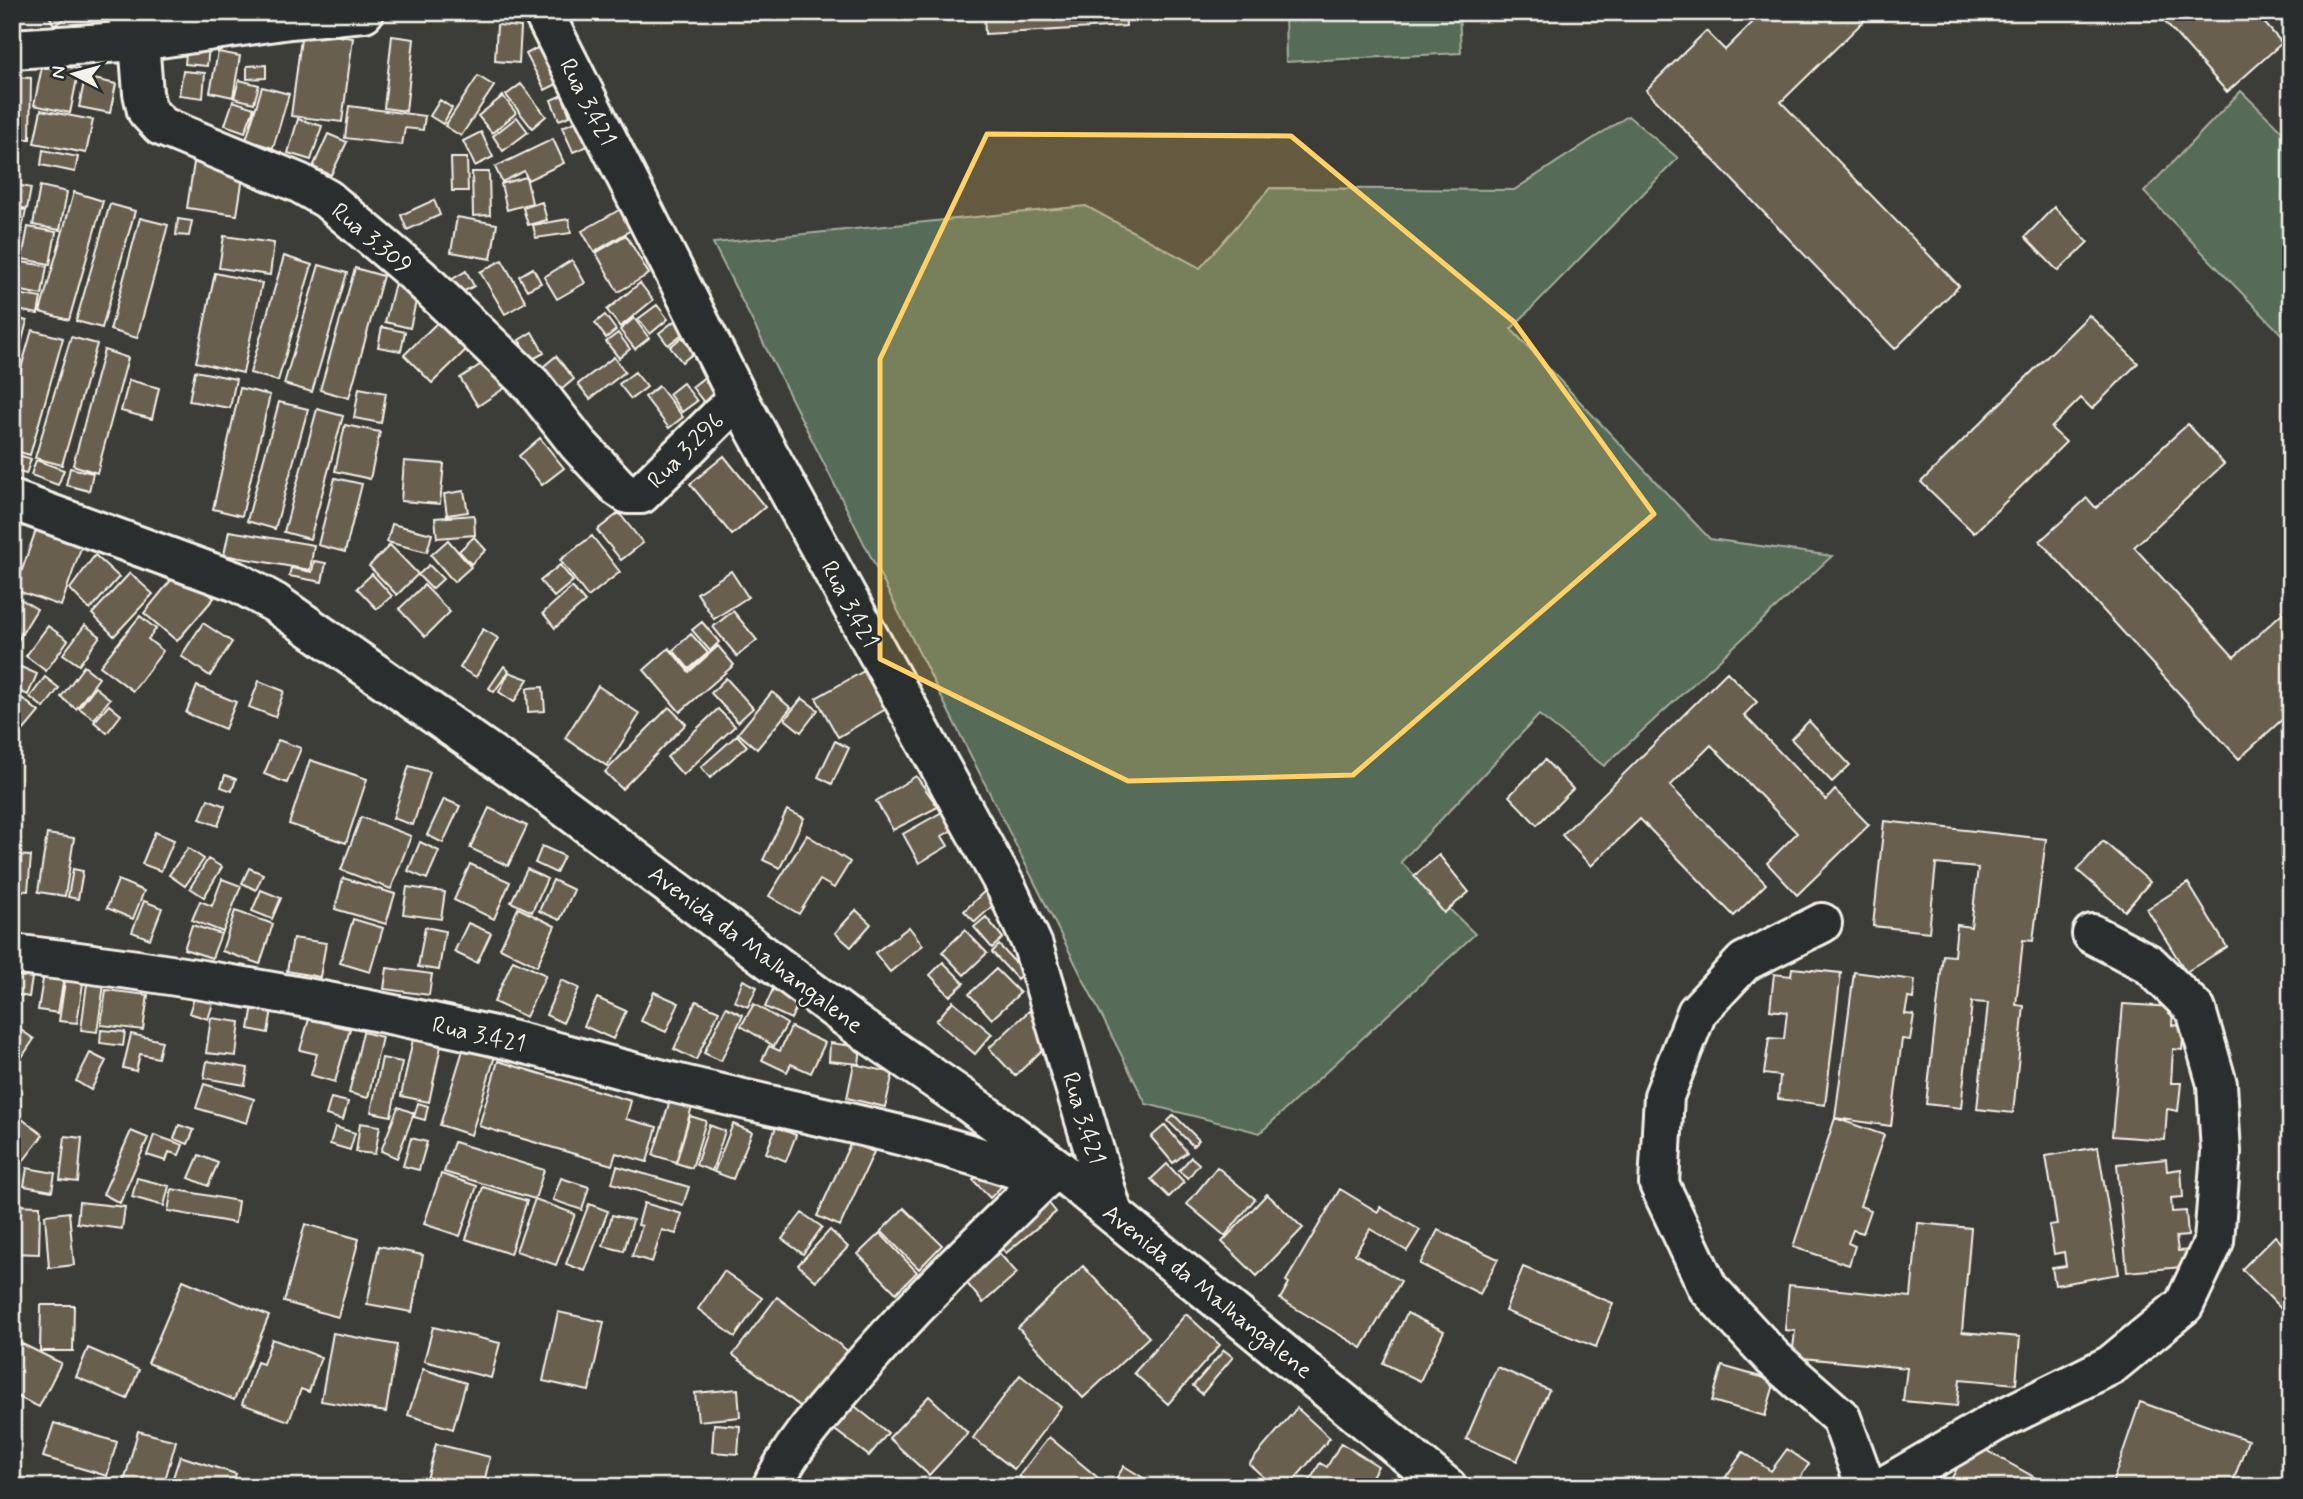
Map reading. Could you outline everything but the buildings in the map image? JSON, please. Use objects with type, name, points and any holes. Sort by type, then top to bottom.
[{"type":"street","points":[[12,49],[133,27],[290,19],[364,12]]},
{"type":"street","name":"Rua 3.421","points":[[543,12],[738,398],[1007,889],[1033,946],[1113,1214]]},
{"type":"street","name":"Rua 3.309","points":[[133,27],[147,111],[162,126],[299,183],[327,199],[418,276],[532,385],[578,444],[618,487],[628,494]]},
{"type":"street","name":"Rua 3.296","points":[[628,494],[641,494],[738,398]]},
{"type":"street","name":"Avenida da Malhangalene","points":[[12,500],[237,582],[275,603],[531,782],[847,1017],[968,1102],[1051,1174],[1113,1214],[1447,1487]]},
{"type":"street","points":[[1822,923],[1744,962],[1697,1012],[1664,1096],[1659,1184],[1708,1288],[1773,1358],[1841,1418],[1866,1487]]},
{"type":"street","points":[[1883,1487],[1993,1423],[2111,1365],[2183,1305],[2214,1241],[2221,1152],[2217,1084],[2196,1010],[2150,964],[2092,934]]},
{"type":"street","name":"Rua 3.421","points":[[12,954],[127,967],[342,1004],[464,1030],[1051,1174]]},
{"type":"street","points":[[772,1487],[810,1427],[865,1362],[921,1300],[1051,1174]]},
{"type":"highlighted area","points":[[987,134],[1291,136],[1514,322],[1654,514],[1353,775],[1128,781],[880,659],[880,359]]},
{"type":"green space","points":[[1285,12],[1459,12],[1461,53],[1286,62]]},
{"type":"green space","points":[[2241,91],[2291,140],[2291,344],[2144,192]]},
{"type":"green space","points":[[1628,116],[1678,158],[1511,329],[1710,539],[1832,556],[1604,766],[1539,715],[1401,862],[1475,934],[1260,1133],[1146,1104],[713,243],[1086,206],[1200,268],[1270,188],[1514,190]]}]
